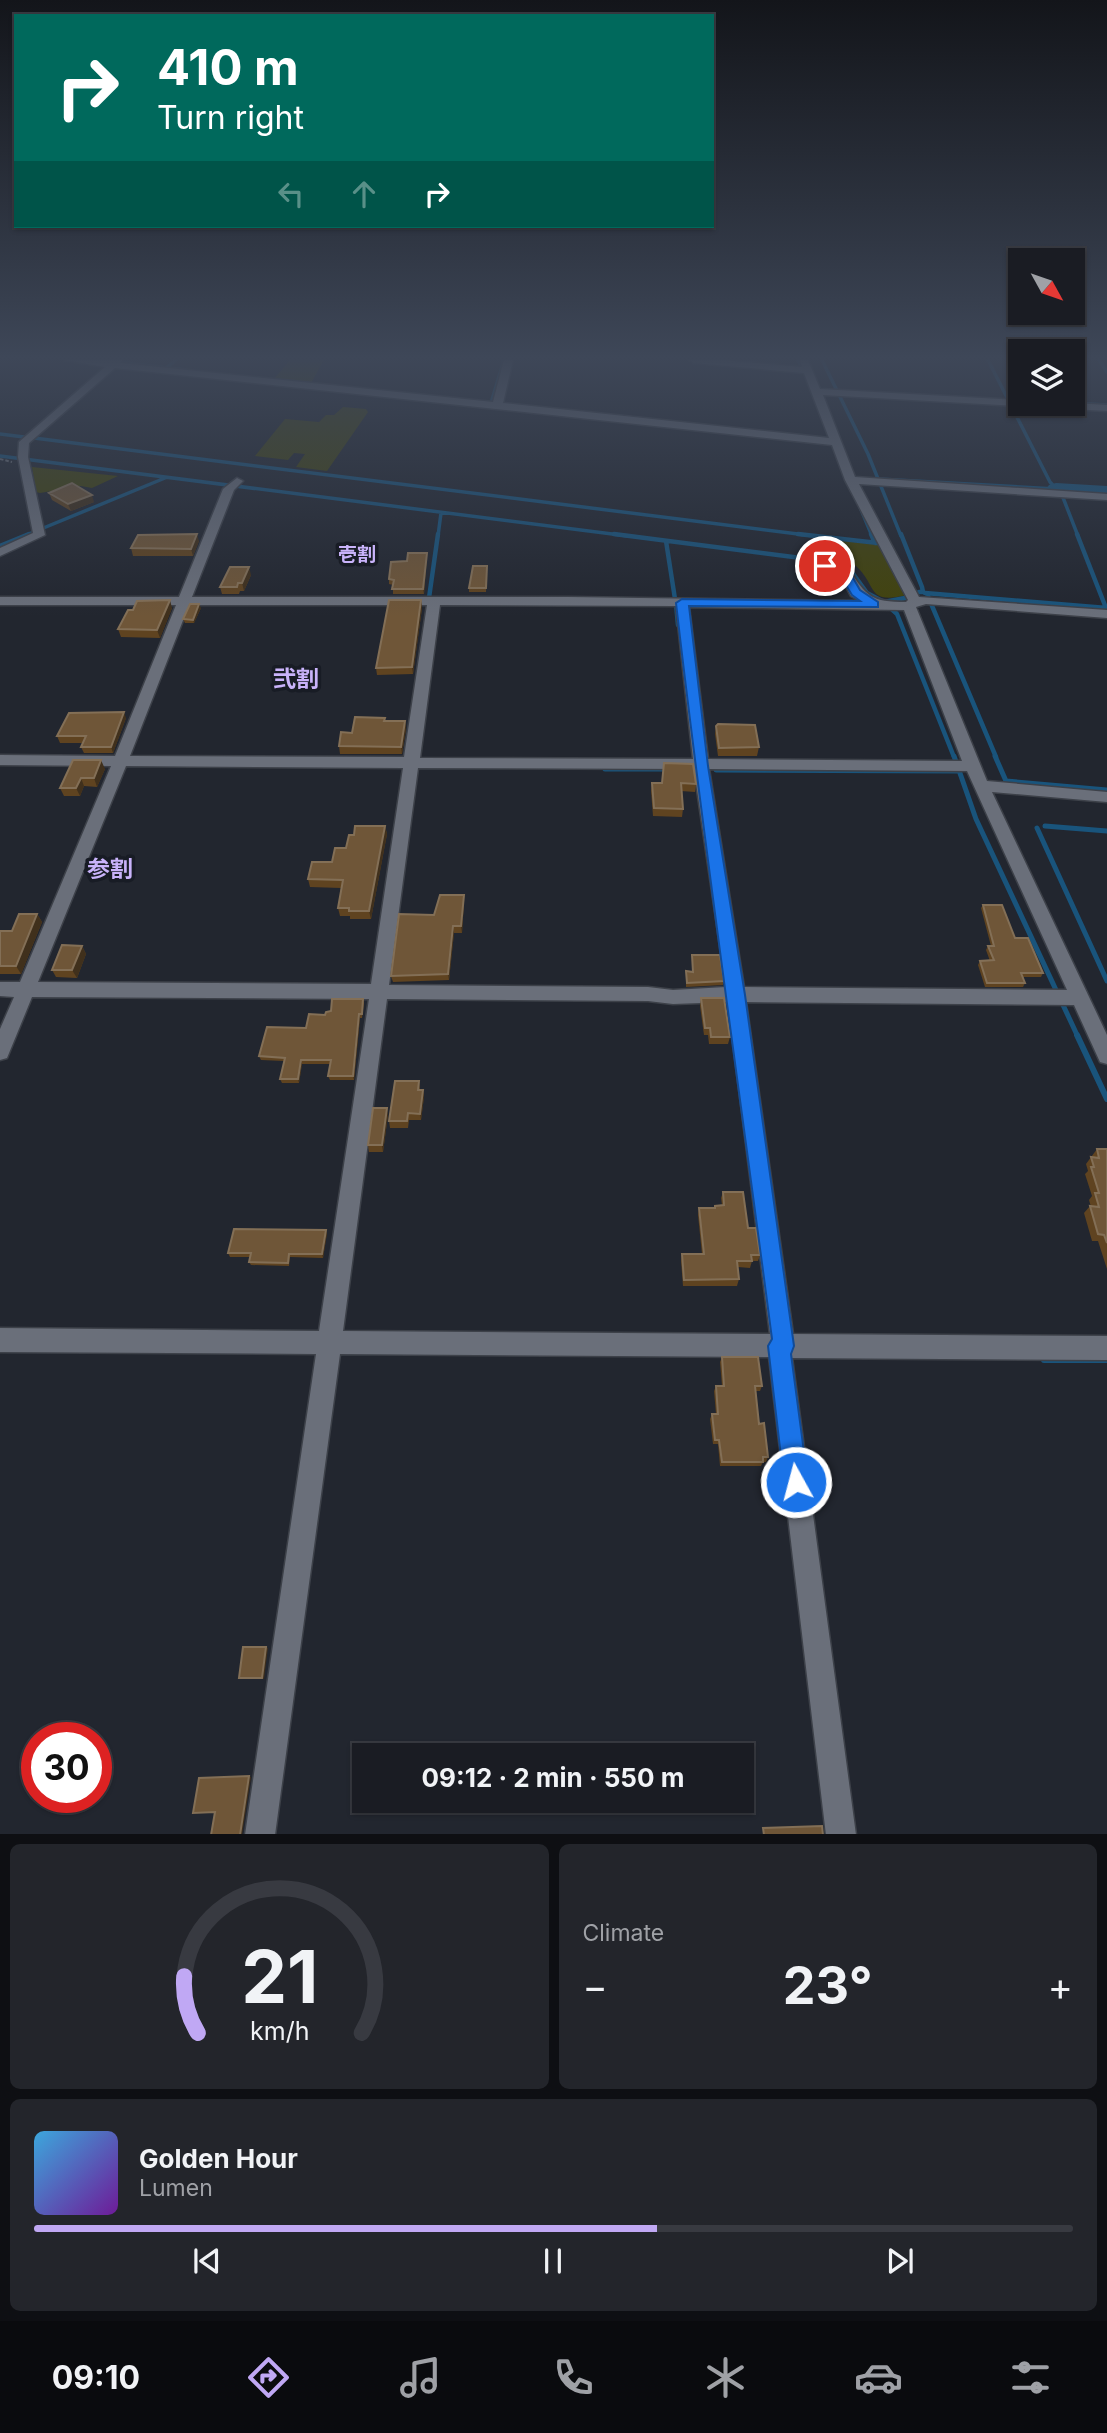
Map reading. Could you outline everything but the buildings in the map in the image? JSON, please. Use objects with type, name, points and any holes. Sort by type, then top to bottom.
[{"type":"street","points":[[0,551],[39,535],[24,460],[24,446]]},
{"type":"street","points":[[835,446],[904,603],[963,766],[982,786],[1068,999],[1107,1056]]},
{"type":"street","points":[[851,480],[1107,497]]},
{"type":"street","points":[[0,1052],[116,760],[234,485]]},
{"type":"street","points":[[805,564],[844,571],[856,593],[904,603]]},
{"type":"street","points":[[0,601],[434,605],[904,603],[1107,614]]},
{"type":"street","points":[[260,1834],[377,991],[434,605]]},
{"type":"street","points":[[682,605],[731,996],[781,1346],[841,1834]]},
{"type":"street","points":[[0,760],[963,766]]},
{"type":"street","points":[[982,786],[1107,797]]},
{"type":"street","points":[[0,989],[731,996],[907,994],[1068,999]]},
{"type":"street","points":[[0,1340],[327,1348],[1107,1348]]},
{"type":"shaded area","points":[[263,446],[345,446],[327,471],[296,467],[305,454],[294,453],[288,460],[255,456]]},
{"type":"shaded area","points":[[32,467],[118,476],[92,488],[81,486],[40,493],[36,492]]},
{"type":"shaded area","points":[[827,539],[880,545],[907,595],[885,598],[874,592],[856,566],[825,557]]},
{"type":"waterway","points":[[94,446],[799,534]]},
{"type":"waterway","points":[[864,446],[901,536]]},
{"type":"waterway","points":[[1031,446],[1050,482],[1062,495],[1078,536]]},
{"type":"waterway","points":[[0,456],[628,536]]},
{"type":"waterway","points":[[24,536],[165,478]]},
{"type":"waterway","points":[[879,479],[1056,489]]},
{"type":"waterway","points":[[1056,489],[1107,492]]},
{"type":"waterway","points":[[860,507],[872,536]]},
{"type":"waterway","points":[[438,536],[441,513]]},
{"type":"waterway","points":[[0,546],[29,534]]},
{"type":"waterway","points":[[429,598],[438,534]]},
{"type":"waterway","points":[[614,534],[809,559],[849,568],[867,593],[884,602]]},
{"type":"waterway","points":[[799,534],[875,543]]},
{"type":"waterway","points":[[799,534],[814,536]]},
{"type":"waterway","points":[[871,534],[875,543]]},
{"type":"waterway","points":[[901,534],[922,587],[923,592],[919,592]]},
{"type":"waterway","points":[[1077,534],[1106,608]]},
{"type":"waterway","points":[[666,541],[675,599]]},
{"type":"waterway","points":[[925,593],[1106,608]]},
{"type":"waterway","points":[[927,594],[996,757]]},
{"type":"waterway","points":[[884,602],[905,598]]},
{"type":"waterway","points":[[884,602],[897,614],[954,757]]},
{"type":"waterway","points":[[676,604],[678,625]]},
{"type":"waterway","points":[[954,756],[959,771]]},
{"type":"waterway","points":[[995,756],[1006,781],[1107,790]]},
{"type":"waterway","points":[[605,769],[669,769]]},
{"type":"waterway","points":[[716,770],[959,771]]},
{"type":"waterway","points":[[959,771],[976,819],[1078,1037]]},
{"type":"waterway","points":[[1045,826],[1107,831]]},
{"type":"waterway","points":[[1037,828],[1107,981]]},
{"type":"waterway","points":[[1077,1035],[1107,1099]]},
{"type":"waterway","points":[[1044,1360],[1107,1360]]},
{"type":"district","name":"壱割","points":[[357,554]]},
{"type":"district","name":"弐割","points":[[296,679]]},
{"type":"district","name":"参割","points":[[110,869]]},
{"type":"route","points":[[796,1482],[779,1346],[783,1346],[736,995],[701,766],[682,603],[874,604],[856,593],[844,571],[825,566]]}]
